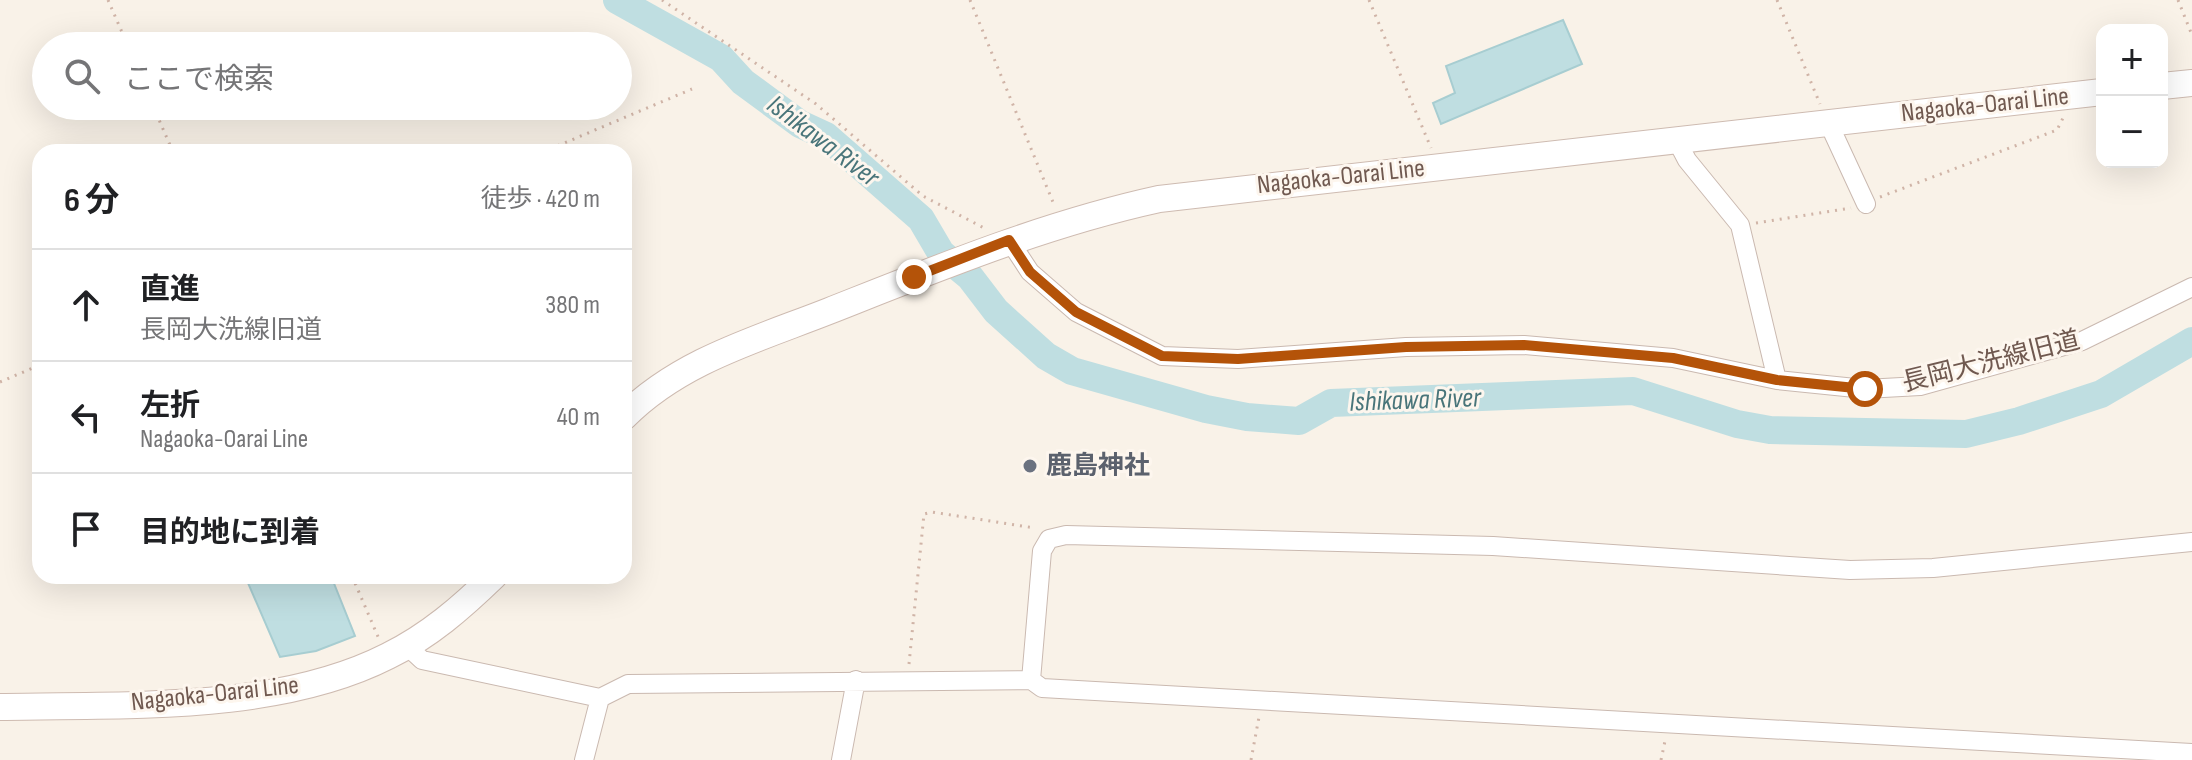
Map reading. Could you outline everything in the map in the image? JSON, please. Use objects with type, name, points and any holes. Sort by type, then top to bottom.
[{"type":"main road","points":[[2168,85],[2192,83]]},
{"type":"main road","name":"Nagaoka-Oarai Line","points":[[632,410],[654,391],[707,359],[914,277],[1061,224],[1184,195],[2096,93]]},
{"type":"main road","name":"Nagaoka-Oarai Line","points":[[0,707],[148,703],[278,691],[328,680],[397,652],[445,620],[485,584]]},
{"type":"street","points":[[1828,122],[1866,204]]},
{"type":"street","points":[[1676,139],[1687,160],[1740,225],[1777,380]]},
{"type":"street","name":"長岡大洗線旧道","points":[[1000,244],[1076,312],[1162,356],[1238,359],[1406,347],[1524,345],[1673,358],[1777,380],[1865,389],[1920,386],[2082,341],[2192,287]]},
{"type":"street","points":[[1031,680],[1042,551],[1049,539],[1066,535],[1493,546],[1850,570],[1933,568],[2192,542]]},
{"type":"street","points":[[397,652],[588,697],[628,684],[1031,680],[1042,688],[2192,753]]},
{"type":"street","points":[[841,760],[856,680]]},
{"type":"street","points":[[584,760],[588,697]]},
{"type":"path","points":[[108,0],[122,32]]},
{"type":"path","points":[[662,0],[816,104],[923,196],[976,221],[1000,244]]},
{"type":"path","points":[[970,0],[1031,142],[1061,224]]},
{"type":"path","points":[[1369,0],[1436,166]]},
{"type":"path","points":[[1777,0],[1828,122]]},
{"type":"path","points":[[2178,0],[2192,35]]},
{"type":"path","points":[[632,114],[692,89]]},
{"type":"path","points":[[1740,225],[1827,214],[1866,204],[1899,187],[2057,130],[2069,96]]},
{"type":"path","points":[[159,120],[170,144]]},
{"type":"path","points":[[562,144],[619,120]]},
{"type":"path","points":[[0,382],[32,368]]},
{"type":"path","points":[[907,680],[924,514],[932,512],[1031,526],[1049,539]]},
{"type":"path","points":[[357,584],[397,652]]},
{"type":"path","points":[[1251,760],[1262,700]]},
{"type":"water","points":[[1563,20],[1582,64],[1441,124],[1433,103],[1455,93],[1446,66]]},
{"type":"water","points":[[248,584],[334,584],[355,636],[316,651],[280,657]]},
{"type":"waterway","name":"Ishikawa River","points":[[617,0],[721,58],[743,82],[800,124],[826,136],[921,219],[941,253],[970,277],[996,311],[1046,356],[1072,371],[1206,409],[1247,417],[1299,421],[1331,403],[1633,391],[1737,424],[1770,430],[1966,434],[2019,421],[2101,394],[2192,341]]},
{"type":"place","name":"鹿島神社","points":[[1030,466]]},
{"type":"route","points":[[914,277],[1009,240],[1030,272],[1076,312],[1162,356],[1238,359],[1406,347],[1524,345],[1673,358],[1777,380],[1865,389]]}]
